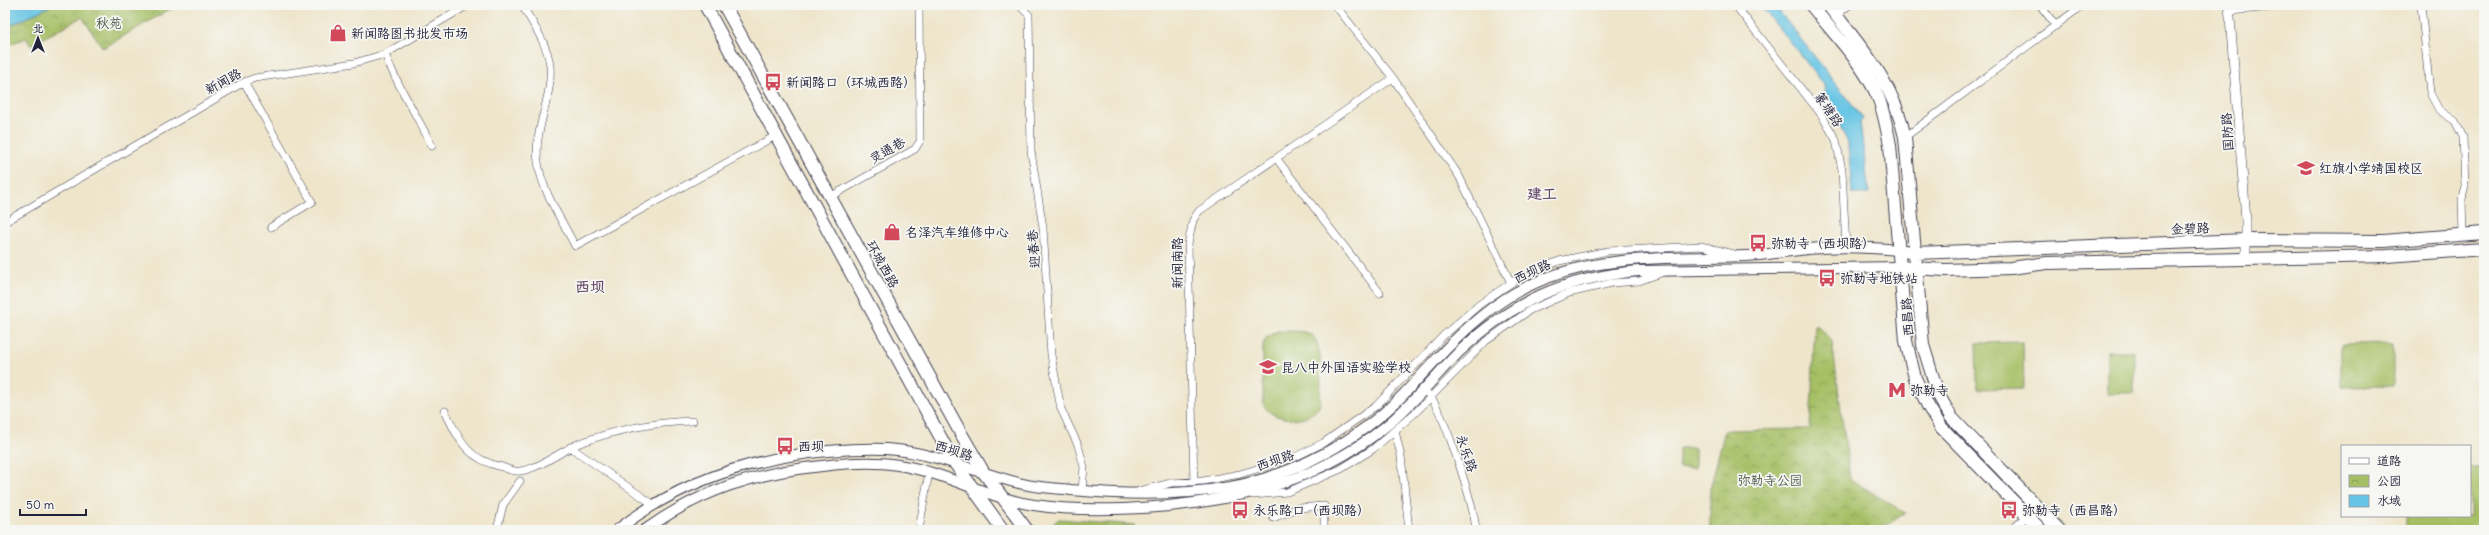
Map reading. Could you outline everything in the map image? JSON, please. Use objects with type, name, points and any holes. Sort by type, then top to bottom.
[{"type":"main road","points":[[705,5],[775,136],[954,462],[1004,530]]},
{"type":"main road","name":"环城西路","points":[[724,5],[984,473],[1027,530]]},
{"type":"main road","name":"西昌路","points":[[1811,5],[1866,76],[1878,98],[1890,145],[1906,342],[1915,378],[1928,406],[1941,427],[2041,530]]},
{"type":"main road","name":"西昌路","points":[[1828,5],[1877,66],[1900,113],[1906,137],[1918,268],[1923,345],[1938,394],[1951,417],[2059,530]]},
{"type":"main road","name":"金碧路","points":[[1898,250],[1916,253],[2246,240],[2383,240],[2484,233]]},
{"type":"main road","name":"西坝路","points":[[617,530],[654,505],[703,480],[759,461],[787,455],[846,449],[894,449],[954,462],[984,473],[1026,485],[1082,491],[1129,494],[1204,492],[1243,485],[1297,467],[1328,452],[1383,414],[1452,342],[1486,312],[1519,290],[1557,274],[1585,266],[1623,260],[1746,256],[1808,249],[1846,248],[1898,250]]},
{"type":"main road","points":[[1899,267],[1945,270],[2011,268],[2047,263],[2387,256],[2484,249]]},
{"type":"main road","name":"西坝路","points":[[645,530],[672,511],[702,495],[736,482],[789,469],[870,463],[897,465],[929,472],[973,488],[1034,505],[1128,508],[1170,506],[1231,497],[1281,484],[1337,460],[1389,424],[1427,393],[1480,333],[1510,311],[1544,292],[1566,283],[1611,274],[1670,270],[1899,267]]},
{"type":"street","name":"新闻路","points":[[5,222],[244,82],[255,78],[354,63],[386,54],[468,5]]},
{"type":"street","points":[[522,5],[545,48],[550,65],[549,82],[537,144],[542,180],[575,246],[775,136]]},
{"type":"street","name":"灵通巷","points":[[830,197],[915,149],[920,141],[919,5]]},
{"type":"street","name":"迎春巷","points":[[1020,5],[1029,15],[1031,151],[1044,228],[1051,355],[1061,409],[1078,445],[1084,467],[1082,491]]},
{"type":"street","points":[[1335,5],[1393,78],[1459,176],[1511,283]]},
{"type":"street","name":"篆塘路","points":[[1736,5],[1821,114],[1836,140],[1842,170],[1846,248]]},
{"type":"street","points":[[1836,15],[1849,5]]},
{"type":"street","points":[[2040,5],[2056,26]]},
{"type":"street","points":[[1906,137],[2083,5]]},
{"type":"street","points":[[2230,8],[2291,5]]},
{"type":"street","points":[[2421,5],[2430,93],[2439,110],[2455,121],[2462,137],[2465,186],[2462,198],[2463,235]]},
{"type":"street","name":"国防路","points":[[2230,8],[2246,258]]},
{"type":"street","points":[[386,54],[391,70],[417,114],[432,146]]},
{"type":"street","name":"新闻南路","points":[[1194,482],[1188,244],[1190,230],[1199,211],[1393,78]]},
{"type":"street","points":[[244,82],[312,202],[271,227]]},
{"type":"street","points":[[1276,158],[1380,294]]},
{"type":"street","points":[[1129,494],[1171,482],[1194,482],[1240,474],[1293,458],[1323,443],[1376,406],[1444,335],[1480,304],[1511,283],[1559,262],[1608,251],[1701,246],[1746,256]]},
{"type":"street","points":[[1231,497],[1287,492],[1341,468],[1395,432],[1427,393]]},
{"type":"street","name":"永乐路","points":[[1427,393],[1441,416],[1461,474],[1476,530]]},
{"type":"street","points":[[445,411],[462,444],[484,463],[520,472],[541,463],[570,447],[610,432],[657,422],[693,421]]},
{"type":"street","points":[[1395,432],[1401,456],[1409,530]]},
{"type":"street","points":[[570,447],[654,505]]},
{"type":"street","points":[[919,530],[929,472]]},
{"type":"street","points":[[497,530],[504,505],[520,481]]},
{"type":"street","points":[[1273,518],[1298,508],[1324,506],[1324,530]]},
{"type":"street","points":[[2012,530],[2027,516]]},
{"type":"green space","name":"秋苑","points":[[52,5],[177,5],[103,48],[82,17],[31,45],[26,38],[5,46],[5,28]]},
{"type":"green space","name":"弥勒寺公园","points":[[1815,324],[1832,341],[1850,479],[1905,513],[1880,530],[1710,530],[1710,489],[1725,430],[1810,429]]},
{"type":"green space","points":[[1277,331],[1308,333],[1314,337],[1317,344],[1321,365],[1320,405],[1308,416],[1291,419],[1282,418],[1274,415],[1263,404],[1263,344],[1267,337]]},
{"type":"green space","points":[[2023,342],[2024,388],[1977,389],[1976,343]]},
{"type":"green space","points":[[2393,344],[2393,386],[2341,387],[2341,345]]},
{"type":"green space","points":[[2107,351],[2134,351],[2134,393],[2107,393]]},
{"type":"green space","points":[[1679,448],[1695,448],[1695,468],[1679,468]]},
{"type":"green space","points":[[2471,468],[2484,468],[2484,530],[2406,530],[2406,517],[2471,517]]},
{"type":"green space","points":[[1059,519],[1135,525],[1134,530],[1054,530],[1054,523]]},
{"type":"water","points":[[5,5],[52,5],[5,28]]},
{"type":"water","points":[[1760,5],[1774,5],[1863,118],[1860,122],[1869,194],[1852,194],[1848,143],[1839,124],[1841,119],[1827,97],[1823,83]]},
{"type":"place","name":"新闻路图书批发市场","points":[[338,33]]},
{"type":"place","name":"新闻路口（环城西路）","points":[[773,82]]},
{"type":"place","name":"红旗小学靖国校区","points":[[2306,168]]},
{"type":"place","name":"名泽汽车维修中心","points":[[892,232]]},
{"type":"place","name":"弥勒寺（西坝路）","points":[[1758,243]]},
{"type":"place","name":"弥勒寺地铁站","points":[[1827,278]]},
{"type":"place","name":"昆八中外国语实验学校","points":[[1268,367]]},
{"type":"place","name":"弥勒寺","points":[[1897,390]]},
{"type":"place","name":"西坝","points":[[785,446]]},
{"type":"place","name":"永乐路口（西坝路）","points":[[1240,510]]},
{"type":"place","name":"弥勒寺（西昌路）","points":[[2009,510]]},
{"type":"district","name":"建工","points":[[1542,194]]},
{"type":"district","name":"西坝","points":[[590,287]]}]
